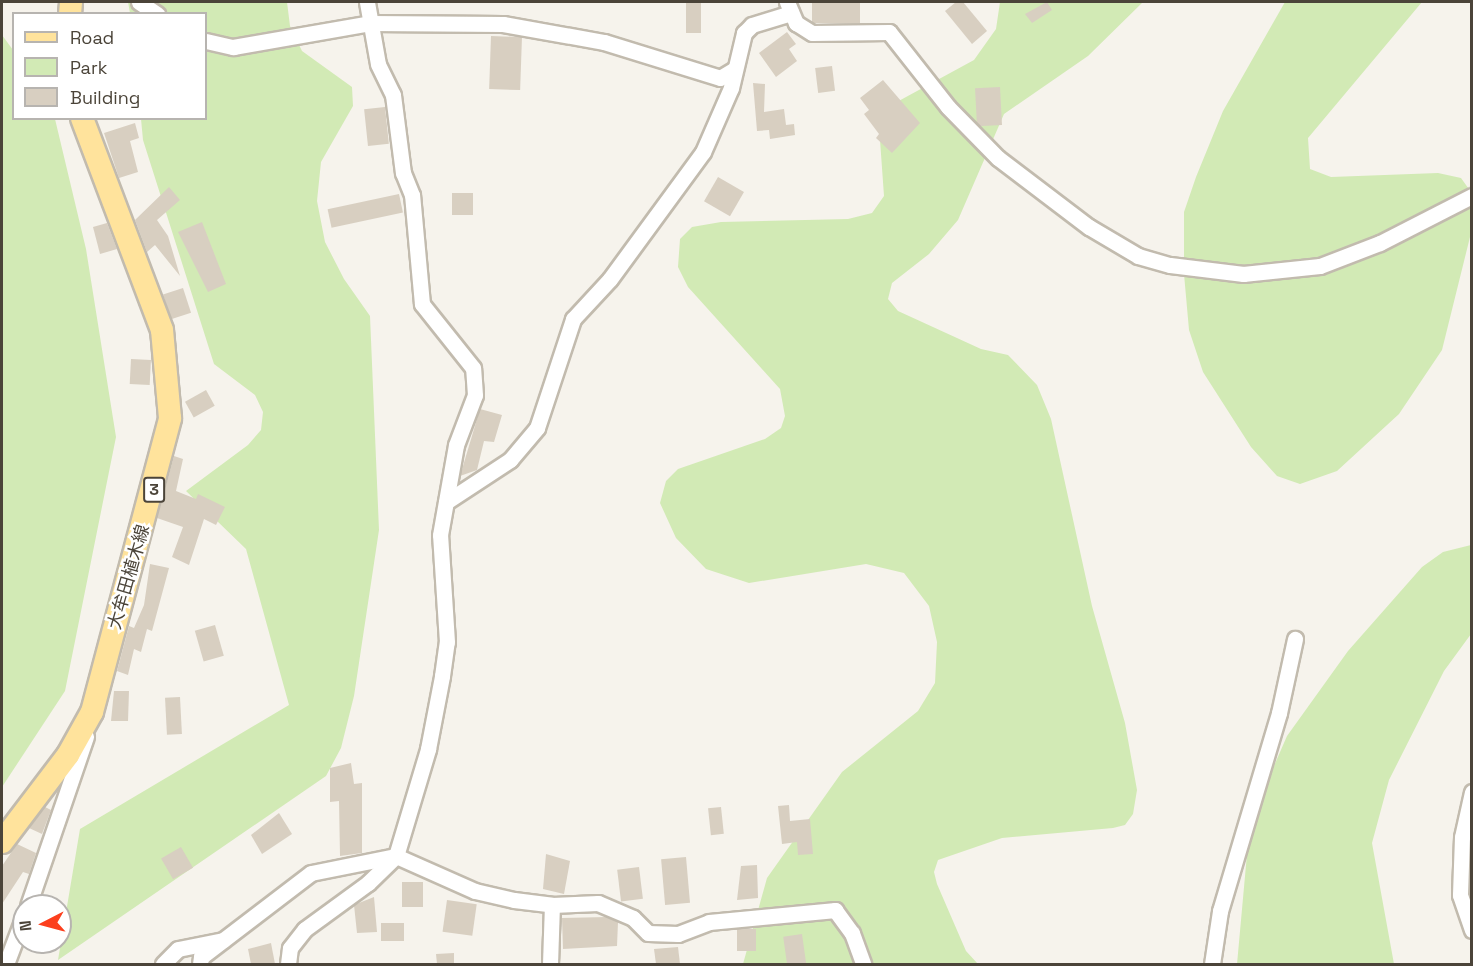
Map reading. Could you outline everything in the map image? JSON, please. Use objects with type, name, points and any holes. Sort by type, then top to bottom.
[{"type":"main road","name":"大牟田植木線","points":[[2,842],[73,746],[92,712],[102,667],[166,446],[170,383],[162,330],[83,120]]},
{"type":"street","points":[[139,2],[154,12]]},
{"type":"street","points":[[288,964],[290,948],[305,928],[368,883],[396,856],[428,749],[444,664],[447,642],[440,535],[456,445],[475,395],[473,368],[422,304],[412,195],[403,173],[393,95],[378,64],[367,2]]},
{"type":"street","points":[[447,502],[510,460],[537,428],[573,319],[680,188],[712,131],[735,69],[744,33],[752,25],[789,7],[796,23],[812,33],[889,32],[948,107],[998,158],[1089,227],[1138,255],[1170,265],[1243,274],[1320,266],[1380,243],[1472,196]]},
{"type":"street","points":[[207,41],[233,47],[370,23],[504,24],[604,42],[720,78],[735,69]]},
{"type":"street","points":[[1212,964],[1220,911],[1279,713],[1295,639]]},
{"type":"street","points":[[32,894],[84,744],[102,667]]},
{"type":"street","points":[[1472,792],[1461,837],[1460,895],[1472,930]]},
{"type":"street","points":[[200,964],[201,957],[311,873],[396,856],[476,891],[552,905],[598,903],[633,918],[648,933],[678,934],[709,922],[835,910],[852,933],[863,964]]},
{"type":"street","points":[[550,964],[552,905]]},
{"type":"street","points":[[163,964],[178,949],[226,939]]},
{"type":"street","points":[[6,964],[12,948]]},
{"type":"green space","points":[[128,2],[287,2],[290,26],[302,51],[352,87],[353,106],[321,162],[317,201],[325,242],[344,279],[370,316],[379,530],[354,696],[341,748],[326,776],[72,950],[72,894],[69,894],[80,829],[289,705],[246,549],[186,491],[248,445],[261,430],[263,412],[255,395],[214,364],[143,140],[141,120],[207,120],[207,12],[130,12]]},
{"type":"green space","points":[[1000,2],[1143,2],[1088,56],[1004,114],[958,220],[929,254],[892,283],[888,299],[898,311],[981,349],[1008,355],[1037,385],[1051,419],[1092,606],[1125,723],[1137,790],[1133,814],[1125,825],[1113,828],[1002,838],[938,860],[934,872],[937,884],[966,951],[978,964],[743,964],[767,878],[842,772],[918,711],[935,683],[937,642],[929,606],[904,573],[866,564],[749,583],[706,569],[676,538],[660,503],[666,481],[678,469],[765,439],[781,428],[785,416],[780,389],[688,287],[678,267],[680,239],[692,227],[721,222],[848,219],[872,213],[884,196],[880,140],[895,103],[974,60],[996,29]]},
{"type":"green space","points":[[1285,2],[1422,2],[1308,138],[1310,169],[1331,177],[1438,173],[1461,178],[1471,192],[1471,233],[1442,350],[1399,414],[1337,471],[1300,484],[1277,476],[1251,447],[1203,372],[1189,330],[1184,274],[1184,212],[1196,177],[1223,111]]},
{"type":"green space","points":[[2,35],[12,49],[12,120],[55,120],[86,249],[116,437],[65,691],[2,787]]},
{"type":"green space","points":[[1471,545],[1471,634],[1444,671],[1389,780],[1372,843],[1394,964],[1237,964],[1250,821],[1287,736],[1348,651],[1422,567],[1443,552]]},
{"type":"green space","points":[[59,954],[67,954],[58,960]]},
{"type":"building","points":[[686,2],[701,2],[701,33],[686,33]]},
{"type":"building","points":[[812,2],[860,2],[860,23],[812,23]]},
{"type":"building","points":[[956,2],[963,2],[987,31],[972,44],[945,11]]},
{"type":"building","points":[[1047,2],[1052,10],[1032,23],[1025,14]]},
{"type":"building","points":[[787,32],[796,44],[789,49],[797,61],[776,77],[759,53]]},
{"type":"building","points":[[491,36],[522,37],[520,90],[489,89]]},
{"type":"building","points":[[832,66],[835,91],[818,93],[815,68]]},
{"type":"building","points":[[883,80],[920,123],[892,153],[876,138],[879,134],[864,114],[869,110],[860,98]]},
{"type":"building","points":[[753,83],[765,84],[764,112],[784,109],[786,125],[794,124],[795,135],[770,139],[769,130],[757,131]]},
{"type":"building","points":[[1000,87],[1002,125],[977,126],[975,88]]},
{"type":"building","points":[[385,107],[389,144],[368,146],[364,109]]},
{"type":"building","points":[[135,123],[139,138],[130,141],[138,172],[119,178],[104,133]]},
{"type":"building","points":[[718,177],[744,192],[730,216],[704,201]]},
{"type":"building","points":[[169,187],[180,200],[157,220],[168,236],[180,276],[155,245],[147,252],[135,220]]},
{"type":"building","points":[[452,193],[473,193],[473,215],[452,215]]},
{"type":"building","points":[[399,194],[403,213],[332,228],[328,209]]},
{"type":"building","points":[[202,222],[226,284],[208,292],[178,232]]},
{"type":"building","points":[[107,223],[117,249],[100,254],[93,227]]},
{"type":"building","points":[[183,288],[191,313],[171,319],[163,294]]},
{"type":"building","points":[[131,359],[151,360],[150,385],[130,384]]},
{"type":"building","points":[[206,390],[215,406],[194,417],[185,402]]},
{"type":"building","points":[[480,409],[502,415],[494,442],[484,441],[477,470],[460,476]]},
{"type":"building","points":[[174,456],[183,459],[176,491],[196,499],[198,494],[225,507],[216,525],[204,519],[189,565],[172,557],[183,527],[157,518]]},
{"type":"building","points":[[150,564],[169,568],[152,631],[147,629],[141,652],[134,649],[128,675],[117,671],[129,626],[134,628],[144,605]]},
{"type":"building","points":[[215,625],[224,656],[204,662],[195,631]]},
{"type":"building","points":[[114,691],[129,691],[128,721],[111,721]]},
{"type":"building","points":[[180,697],[182,734],[167,735],[165,698]]},
{"type":"building","points":[[351,763],[354,784],[362,783],[362,853],[340,856],[339,801],[330,802],[330,768]]},
{"type":"building","points":[[789,805],[790,821],[810,819],[813,854],[798,855],[797,842],[782,844],[778,806]]},
{"type":"building","points":[[45,807],[51,810],[42,834],[29,828]]},
{"type":"building","points":[[721,807],[724,834],[711,835],[708,808]]},
{"type":"building","points":[[279,813],[292,834],[262,854],[251,835]]},
{"type":"building","points":[[17,844],[36,853],[29,874],[23,872],[2,904],[2,866]]},
{"type":"building","points":[[181,847],[193,868],[173,879],[161,858]]},
{"type":"building","points":[[546,854],[570,861],[564,894],[543,889]]},
{"type":"building","points":[[686,857],[690,903],[665,905],[661,859]]},
{"type":"building","points":[[757,865],[758,898],[737,900],[741,866]]},
{"type":"building","points":[[639,867],[643,899],[621,901],[617,870]]},
{"type":"building","points":[[402,882],[423,882],[423,907],[402,907]]},
{"type":"building","points":[[374,897],[377,932],[357,933],[354,905]]},
{"type":"building","points":[[447,900],[477,904],[472,936],[443,932]]},
{"type":"building","points":[[607,917],[618,922],[617,946],[563,949],[562,918]]},
{"type":"building","points":[[381,923],[404,923],[404,941],[381,941]]},
{"type":"building","points":[[737,929],[756,929],[756,951],[737,951]]},
{"type":"building","points":[[802,934],[806,964],[787,964],[783,937]]},
{"type":"building","points":[[271,943],[275,964],[251,964],[248,949]]},
{"type":"building","points":[[678,947],[680,964],[656,964],[654,949]]},
{"type":"building","points":[[454,953],[454,964],[437,964],[436,954]]}]
